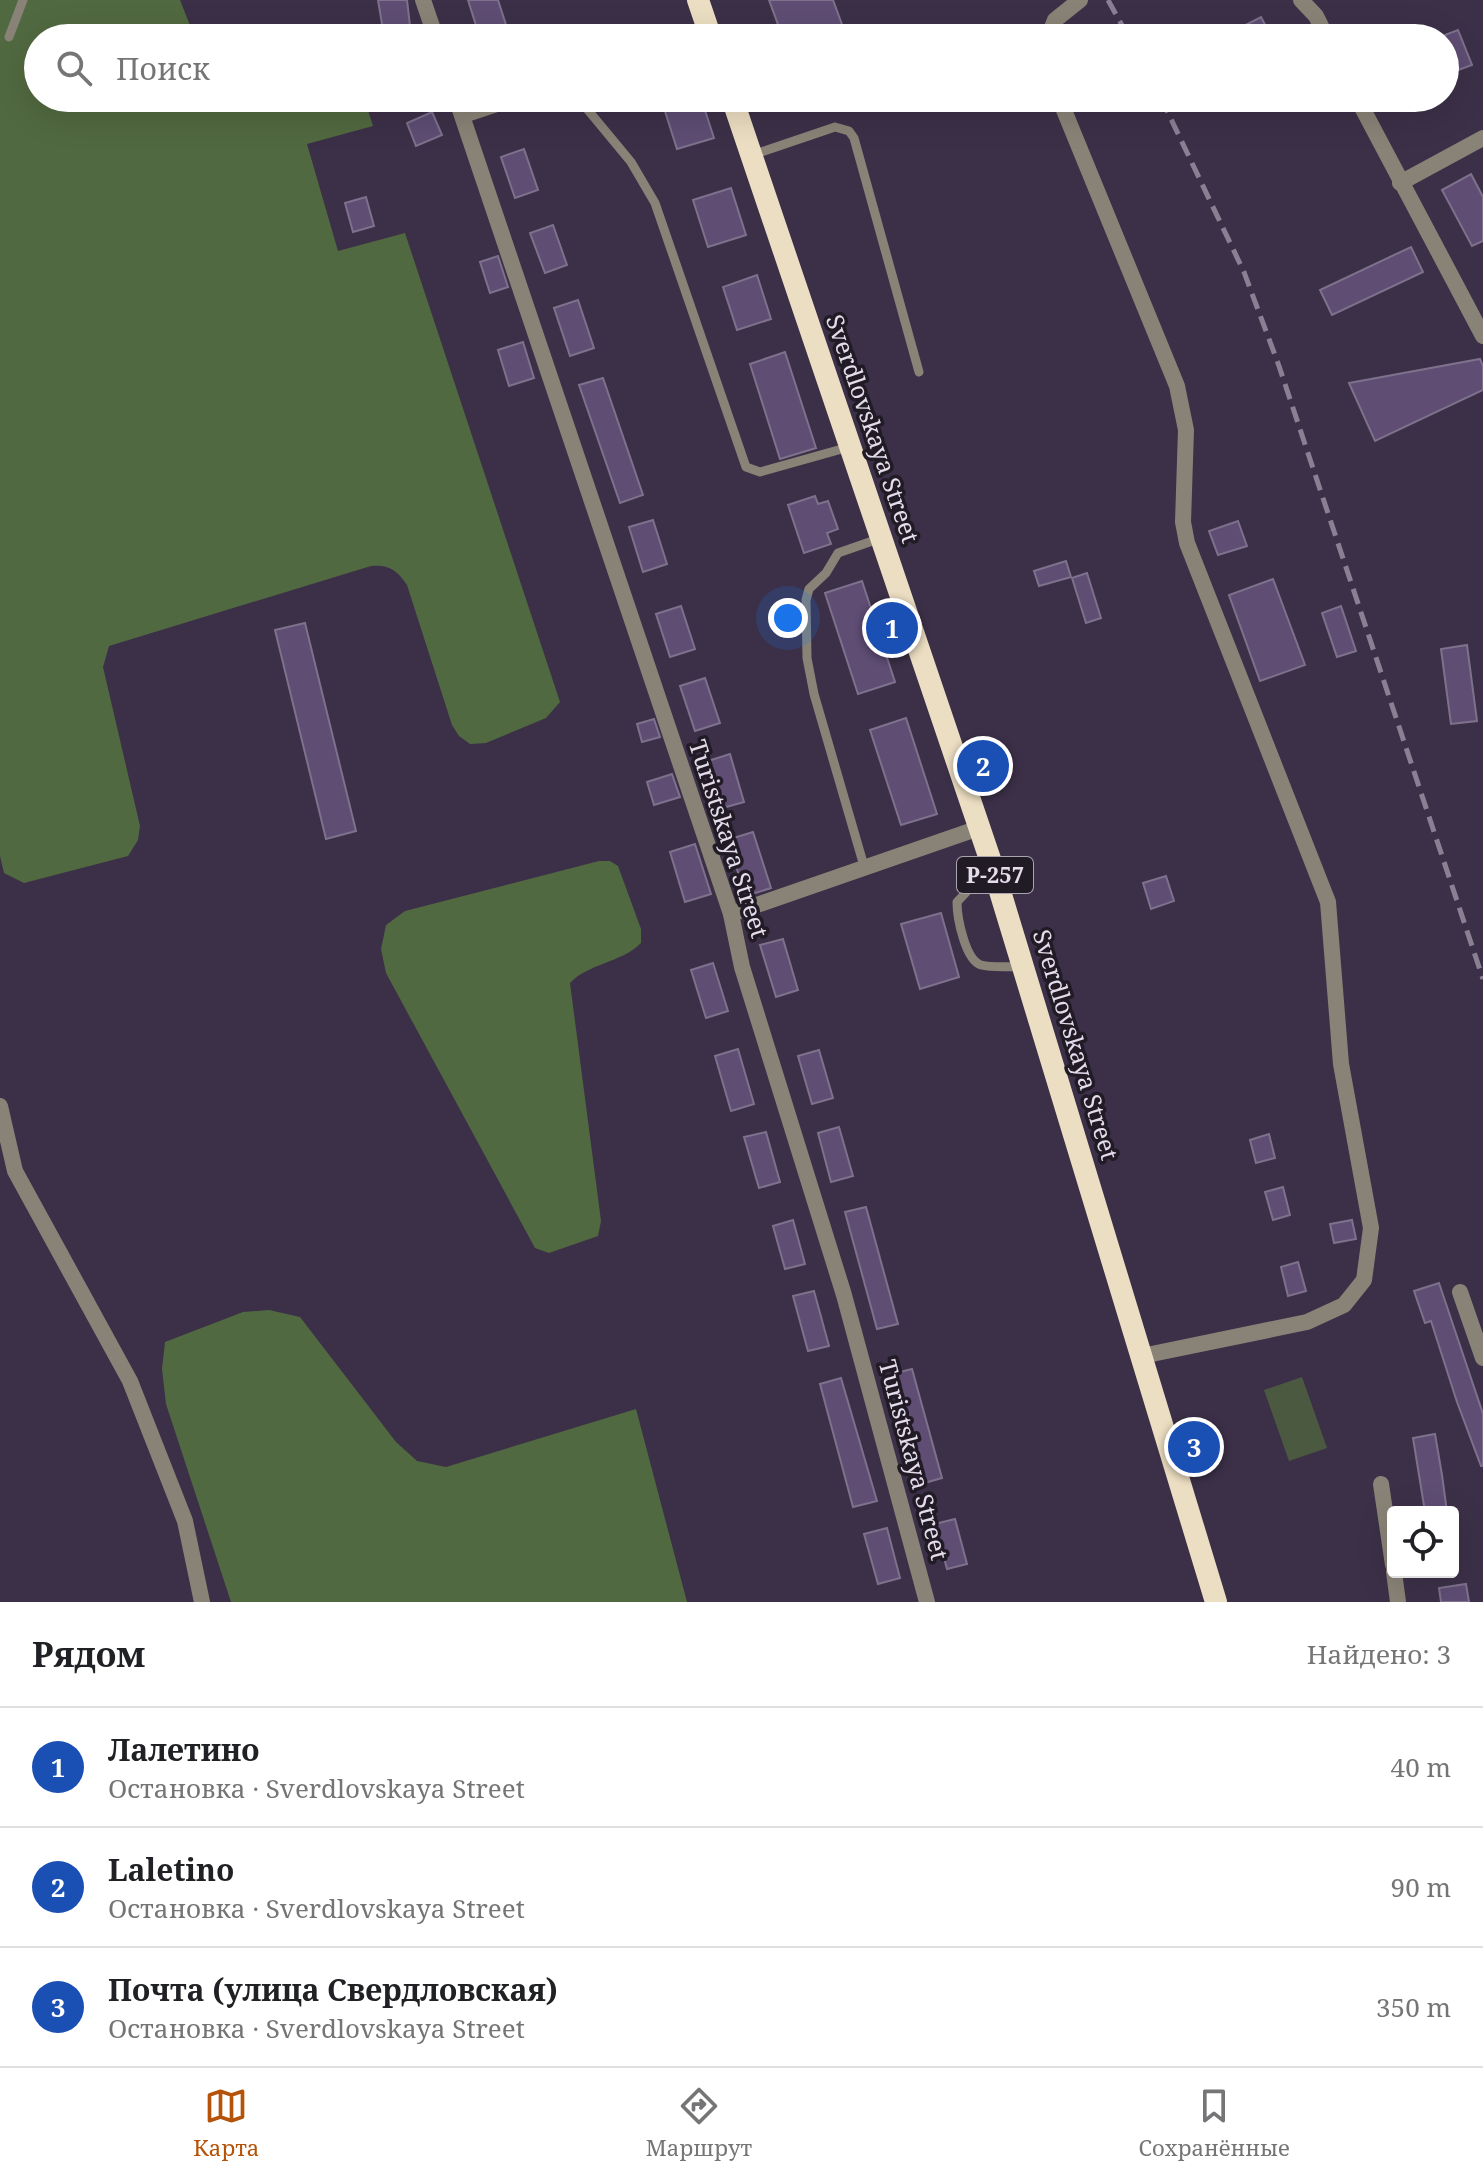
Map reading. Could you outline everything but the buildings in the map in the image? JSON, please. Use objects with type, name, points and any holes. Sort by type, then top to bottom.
[{"type":"highway","points":[[698,0],[703,24]]},
{"type":"highway","name":"Sverdlovskaya Street","points":[[737,112],[992,865],[1216,1602]]},
{"type":"street","points":[[423,0],[431,24]]},
{"type":"street","points":[[1053,24],[1080,0]]},
{"type":"street","points":[[1301,0],[1320,24]]},
{"type":"street","name":"Turistskaya Street","points":[[461,112],[731,914],[742,967],[844,1295],[927,1602]]},
{"type":"street","points":[[1065,112],[1177,386],[1186,430],[1183,522],[1187,543],[1328,902],[1341,1064],[1371,1228],[1364,1280],[1344,1305],[1307,1322],[1142,1356]]},
{"type":"street","points":[[1364,112],[1483,336]]},
{"type":"street","points":[[1400,183],[1483,138]]},
{"type":"street","points":[[731,914],[979,828]]},
{"type":"street","points":[[0,1106],[15,1171],[130,1381],[185,1521],[202,1602]]},
{"type":"street","points":[[1460,1292],[1483,1358]]},
{"type":"street","points":[[1381,1484],[1387,1524]]},
{"type":"street","points":[[1395,1578],[1398,1602]]},
{"type":"lane","points":[[9,37],[23,0]]},
{"type":"lane","points":[[463,119],[484,112]]},
{"type":"lane","points":[[590,112],[631,162],[655,203],[746,467],[760,472],[850,447]]},
{"type":"lane","points":[[752,155],[835,127],[849,131],[854,138],[919,372]]},
{"type":"lane","points":[[864,866],[814,694],[807,658],[806,600],[809,589],[826,573],[838,553],[881,538]]},
{"type":"lane","points":[[992,865],[957,902],[957,916],[971,959],[980,965],[1024,967]]},
{"type":"green space","points":[[0,0],[180,0],[189,24],[24,24],[24,112],[368,112],[373,126],[307,144],[338,251],[405,233],[560,702],[546,718],[486,743],[470,744],[459,736],[452,725],[407,585],[392,569],[371,566],[109,646],[103,667],[140,826],[138,840],[128,856],[24,883],[4,873],[0,856]]},
{"type":"green space","points":[[599,861],[610,861],[618,866],[641,929],[641,943],[624,955],[586,971],[570,983],[601,1221],[598,1236],[549,1253],[535,1248],[386,973],[381,949],[386,925],[405,911]]},
{"type":"green space","points":[[269,1310],[300,1317],[396,1442],[417,1461],[446,1467],[636,1409],[687,1602],[231,1602],[166,1404],[162,1369],[165,1342],[243,1312]]},
{"type":"green space","points":[[1302,1377],[1327,1448],[1289,1461],[1264,1390]]},
{"type":"railway","points":[[1108,0],[1121,24]]},
{"type":"railway","points":[[1168,112],[1244,272],[1279,366],[1483,979]]},
{"type":"place","name":"Лалетино","points":[[892,628]]},
{"type":"place","name":"Laletino","points":[[983,766]]},
{"type":"place","name":"Почта (улица Свердловская)","points":[[1194,1447]]}]
